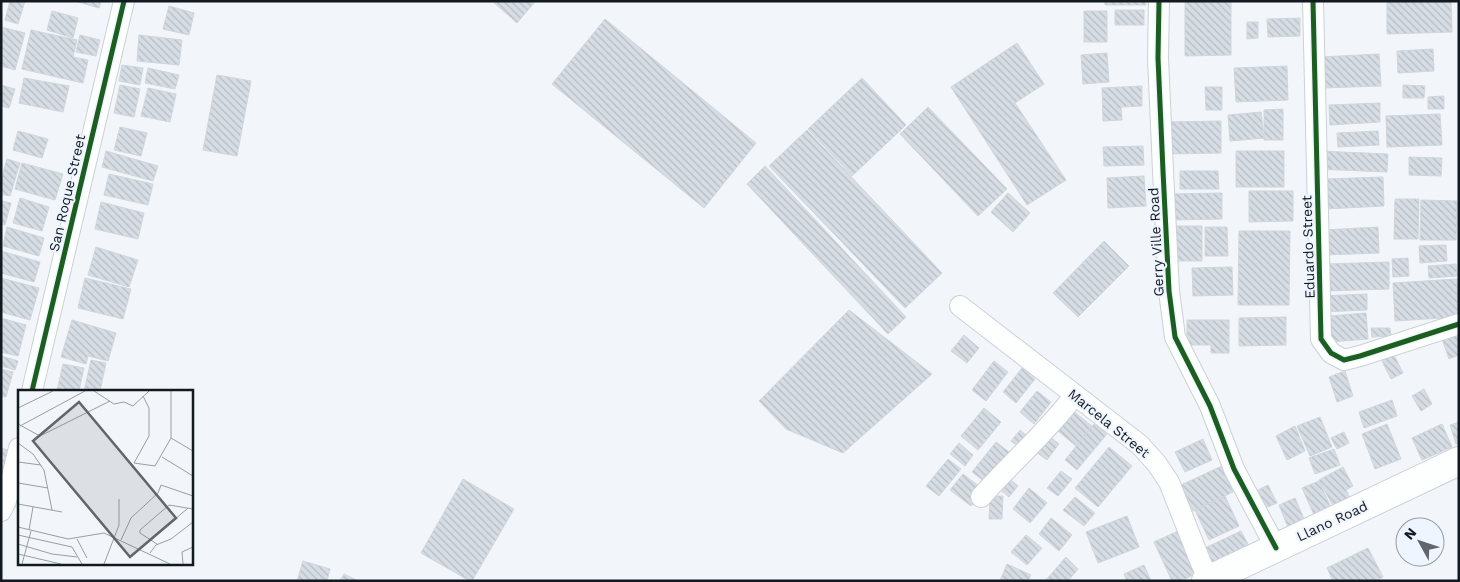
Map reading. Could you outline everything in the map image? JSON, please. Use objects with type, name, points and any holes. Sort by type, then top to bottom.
[{"type":"main road","name":"Llano Road","points":[[1208,580],[1459,461]]},
{"type":"street","name":"San Roque Street","points":[[32,390],[124,1]]},
{"type":"street","name":"Gerry Ville Road","points":[[1159,1],[1158,58],[1169,291],[1175,337],[1210,406],[1234,468],[1276,548]]},
{"type":"street","name":"Eduardo Street","points":[[1313,1],[1321,339],[1331,353],[1344,360],[1459,324]]},
{"type":"street","name":"Marcela Street","points":[[960,306],[1140,445],[1157,464],[1169,482],[1208,580]]},
{"type":"street","points":[[981,497],[1001,474],[1051,426],[1075,395]]},
{"type":"street","points":[[1,511],[6,501],[18,452]]},
{"type":"building","points":[[10,1],[25,1],[18,24],[5,20]]},
{"type":"building","points":[[75,1],[101,1],[99,8]]},
{"type":"building","points":[[492,1],[533,1],[534,3],[517,23]]},
{"type":"building","points":[[1105,1],[1146,1],[1146,5],[1105,5]]},
{"type":"building","points":[[1185,1],[1231,1],[1231,55],[1185,56]]},
{"type":"building","points":[[1387,1],[1451,1],[1452,32],[1387,34]]},
{"type":"building","points":[[169,6],[194,13],[189,35],[163,29]]},
{"type":"building","points":[[1115,10],[1144,10],[1144,25],[1115,25]]},
{"type":"building","points":[[52,11],[78,18],[73,38],[47,30]]},
{"type":"building","points":[[1084,11],[1107,11],[1107,42],[1084,42]]},
{"type":"building","points":[[1300,18],[1300,36],[1268,37],[1267,19]]},
{"type":"building","points":[[605,19],[756,143],[704,208],[552,84]]},
{"type":"building","points":[[1247,22],[1258,22],[1258,38],[1247,39]]},
{"type":"building","points":[[1,27],[25,33],[15,70],[1,66]]},
{"type":"building","points":[[31,30],[77,40],[73,57],[88,60],[83,83],[22,69]]},
{"type":"building","points":[[80,35],[100,40],[96,56],[76,52]]},
{"type":"building","points":[[139,35],[182,40],[179,65],[137,61]]},
{"type":"building","points":[[1017,43],[1044,84],[1015,103],[1066,180],[1027,205],[951,87]]},
{"type":"building","points":[[1433,49],[1434,71],[1398,73],[1397,51]]},
{"type":"building","points":[[1107,53],[1109,82],[1083,84],[1081,55]]},
{"type":"building","points":[[1379,54],[1381,86],[1322,88],[1321,57]]},
{"type":"building","points":[[122,65],[143,68],[140,85],[119,81]]},
{"type":"building","points":[[1287,66],[1288,100],[1236,102],[1234,68]]},
{"type":"building","points":[[148,68],[179,75],[175,89],[145,83]]},
{"type":"building","points":[[217,75],[251,81],[237,156],[203,150]]},
{"type":"building","points":[[24,78],[69,86],[63,112],[19,103]]},
{"type":"building","points":[[862,78],[906,125],[852,176],[808,129]]},
{"type":"building","points":[[1,85],[15,89],[9,108],[1,106]]},
{"type":"building","points":[[120,85],[140,89],[134,117],[114,113]]},
{"type":"building","points":[[1403,85],[1425,86],[1424,98],[1403,98]]},
{"type":"building","points":[[1142,86],[1142,106],[1121,107],[1122,120],[1103,121],[1102,88]]},
{"type":"building","points":[[1205,87],[1222,87],[1222,110],[1206,110]]},
{"type":"building","points":[[148,88],[176,94],[170,122],[141,116]]},
{"type":"building","points":[[1444,96],[1444,109],[1428,109],[1428,97]]},
{"type":"building","points":[[1380,103],[1380,122],[1330,125],[1329,105]]},
{"type":"building","points":[[928,107],[1007,189],[978,216],[900,134]]},
{"type":"building","points":[[1283,109],[1283,140],[1264,140],[1264,110]]},
{"type":"building","points":[[1261,112],[1264,138],[1230,141],[1228,115]]},
{"type":"building","points":[[1440,114],[1442,145],[1387,147],[1386,116]]},
{"type":"building","points":[[1221,121],[1221,153],[1166,154],[1166,122]]},
{"type":"building","points":[[120,127],[147,133],[141,156],[114,150]]},
{"type":"building","points":[[807,130],[942,273],[905,308],[769,166]]},
{"type":"building","points":[[18,131],[48,139],[42,158],[13,150]]},
{"type":"building","points":[[1378,131],[1379,145],[1338,147],[1337,133]]},
{"type":"building","points":[[1143,146],[1144,165],[1104,166],[1103,147]]},
{"type":"building","points":[[106,151],[158,166],[153,181],[102,167]]},
{"type":"building","points":[[1236,151],[1284,151],[1284,187],[1236,187]]},
{"type":"building","points":[[1319,151],[1388,154],[1387,172],[1318,169]]},
{"type":"building","points":[[1409,157],[1442,158],[1441,176],[1409,175]]},
{"type":"building","points":[[7,159],[20,163],[10,196],[1,194],[1,180]]},
{"type":"building","points":[[22,163],[63,174],[55,200],[15,189]]},
{"type":"building","points":[[765,166],[906,317],[888,334],[747,184]]},
{"type":"building","points":[[1180,171],[1218,171],[1219,189],[1180,189]]},
{"type":"building","points":[[109,174],[153,184],[148,205],[104,195]]},
{"type":"building","points":[[1144,176],[1146,206],[1108,208],[1107,178]]},
{"type":"building","points":[[1383,177],[1384,206],[1326,209],[1325,179]]},
{"type":"building","points":[[1249,191],[1293,191],[1293,221],[1249,222]]},
{"type":"building","points":[[1008,193],[1030,213],[1013,232],[991,212]]},
{"type":"building","points":[[1222,193],[1222,219],[1169,220],[1169,194]]},
{"type":"building","points":[[20,198],[49,207],[42,231],[13,223]]},
{"type":"building","points":[[1395,199],[1419,199],[1418,239],[1394,239]]},
{"type":"building","points":[[1421,200],[1457,201],[1456,240],[1420,240]]},
{"type":"building","points":[[1,201],[11,203],[5,225],[1,224]]},
{"type":"building","points":[[101,202],[144,213],[138,239],[95,229]]},
{"type":"building","points":[[1170,226],[1202,226],[1202,261],[1170,261]]},
{"type":"building","points":[[7,227],[44,238],[39,256],[3,246]]},
{"type":"building","points":[[1205,227],[1227,227],[1228,256],[1205,256]]},
{"type":"building","points":[[1378,227],[1379,253],[1325,255],[1324,230]]},
{"type":"building","points":[[1239,231],[1290,231],[1289,305],[1238,305]]},
{"type":"building","points":[[1104,241],[1129,266],[1078,317],[1053,293]]},
{"type":"building","points":[[1446,245],[1447,261],[1420,263],[1419,246]]},
{"type":"building","points":[[96,247],[138,260],[129,287],[88,275]]},
{"type":"building","points":[[1,251],[40,262],[34,282],[1,273]]},
{"type":"building","points":[[1408,258],[1409,276],[1393,277],[1392,259]]},
{"type":"building","points":[[1389,262],[1389,289],[1326,291],[1325,264]]},
{"type":"building","points":[[1456,264],[1457,276],[1429,278],[1428,266]]},
{"type":"building","points":[[1232,267],[1233,295],[1193,296],[1192,268]]},
{"type":"building","points":[[1,278],[39,288],[30,320],[1,312]]},
{"type":"building","points":[[85,278],[131,289],[123,319],[78,308]]},
{"type":"building","points":[[1457,279],[1458,317],[1395,321],[1393,283]]},
{"type":"building","points":[[1367,294],[1367,310],[1321,312],[1321,296]]},
{"type":"building","points":[[849,310],[932,374],[843,453],[786,429],[759,401]]},
{"type":"building","points":[[1366,313],[1368,339],[1331,342],[1329,316]]},
{"type":"building","points":[[1286,317],[1286,345],[1239,346],[1239,318]]},
{"type":"building","points":[[1,318],[26,325],[18,356],[1,352]]},
{"type":"building","points":[[72,320],[116,333],[108,361],[88,356],[86,364],[61,357]]},
{"type":"building","points":[[1187,320],[1229,320],[1229,353],[1211,353],[1211,345],[1187,345]]},
{"type":"building","points":[[1371,328],[1390,328],[1391,336],[1372,337]]},
{"type":"building","points":[[1459,333],[1459,355],[1449,359],[1442,339]]},
{"type":"building","points":[[964,335],[979,348],[967,363],[951,351]]},
{"type":"building","points":[[1394,355],[1403,373],[1391,379],[1382,361]]},
{"type":"building","points":[[1,356],[18,361],[15,370],[1,366]]},
{"type":"building","points":[[91,360],[106,363],[100,390],[84,390]]},
{"type":"building","points":[[994,361],[1008,372],[986,401],[972,390]]},
{"type":"building","points":[[63,364],[84,368],[79,390],[57,390]]},
{"type":"building","points":[[1022,368],[1035,379],[1016,403],[1003,392]]},
{"type":"building","points":[[1,369],[13,372],[6,397],[1,396]]},
{"type":"building","points":[[1345,371],[1353,396],[1337,402],[1329,377]]},
{"type":"building","points":[[1424,389],[1432,404],[1421,411],[1412,396]]},
{"type":"building","points":[[1037,391],[1051,402],[1034,424],[1020,412]]},
{"type":"building","points":[[1392,400],[1397,416],[1364,428],[1359,412]]},
{"type":"building","points":[[1068,407],[1092,426],[1076,446],[1052,426]]},
{"type":"building","points":[[984,408],[1001,422],[978,450],[961,436]]},
{"type":"building","points":[[1320,417],[1332,447],[1310,456],[1297,426]]},
{"type":"building","points":[[1459,422],[1459,443],[1456,444],[1450,425]]},
{"type":"building","points":[[1094,424],[1107,434],[1077,470],[1065,460]]},
{"type":"building","points":[[1387,424],[1401,459],[1375,469],[1362,434]]},
{"type":"building","points":[[1442,424],[1452,447],[1422,460],[1412,438]]},
{"type":"building","points":[[1295,426],[1305,451],[1287,460],[1276,436]]},
{"type":"building","points":[[1020,430],[1032,440],[1023,451],[1011,441]]},
{"type":"building","points":[[1344,432],[1349,443],[1337,449],[1331,438]]},
{"type":"building","points":[[1049,436],[1059,444],[1047,460],[1036,452]]},
{"type":"building","points":[[1203,439],[1212,460],[1185,472],[1175,452]]},
{"type":"building","points":[[996,442],[1013,455],[989,485],[972,472]]},
{"type":"building","points":[[959,443],[973,455],[965,466],[950,454]]},
{"type":"building","points":[[1109,447],[1132,466],[1098,507],[1075,488]]},
{"type":"building","points":[[1,448],[11,451],[1,484]]},
{"type":"building","points":[[1334,449],[1340,465],[1315,474],[1309,458]]},
{"type":"building","points":[[948,459],[961,469],[939,496],[926,486]]},
{"type":"building","points":[[1222,466],[1233,492],[1193,511],[1181,485]]},
{"type":"building","points":[[1343,467],[1353,486],[1346,490],[1351,500],[1334,508],[1319,480]]},
{"type":"building","points":[[1061,471],[1072,479],[1058,496],[1047,488]]},
{"type":"building","points":[[963,474],[984,490],[971,506],[950,490]]},
{"type":"building","points":[[1004,474],[1018,486],[1009,497],[994,485]]},
{"type":"building","points":[[463,479],[514,509],[472,581],[421,553]]},
{"type":"building","points":[[1319,481],[1332,510],[1315,517],[1302,488]]},
{"type":"building","points":[[1268,485],[1277,503],[1263,509],[1254,492]]},
{"type":"building","points":[[1029,488],[1047,503],[1030,523],[1013,509]]},
{"type":"building","points":[[990,496],[1003,496],[1002,519],[989,519]]},
{"type":"building","points":[[1225,496],[1239,526],[1209,540],[1195,510]]},
{"type":"building","points":[[1075,497],[1095,513],[1084,526],[1063,510]]},
{"type":"building","points":[[1295,498],[1308,528],[1291,535],[1279,505]]},
{"type":"building","points":[[1127,516],[1139,547],[1098,563],[1086,532]]},
{"type":"building","points":[[1051,518],[1072,535],[1059,551],[1039,534]]},
{"type":"building","points":[[1178,531],[1197,573],[1181,581],[1172,581],[1154,542]]},
{"type":"building","points":[[1241,531],[1250,548],[1213,566],[1205,548]]},
{"type":"building","points":[[1026,535],[1042,548],[1027,565],[1011,552]]},
{"type":"building","points":[[1368,548],[1383,577],[1376,581],[1333,581],[1327,568]]},
{"type":"building","points":[[1066,557],[1078,569],[1068,581],[1046,581],[1046,580]]},
{"type":"building","points":[[303,561],[330,569],[327,581],[297,581]]},
{"type":"building","points":[[1007,564],[1031,575],[1028,581],[1000,581]]},
{"type":"building","points":[[1144,565],[1151,581],[1127,581],[1124,574]]},
{"type":"building","points":[[344,574],[358,581],[340,581]]},
{"type":"cycle path","points":[[32,390],[124,1]]},
{"type":"cycle path","points":[[1159,1],[1158,58],[1163,171],[1169,291],[1175,337],[1210,406],[1234,469],[1276,548]]},
{"type":"cycle path","points":[[1313,1],[1321,339],[1331,353],[1344,360],[1459,324]]}]
